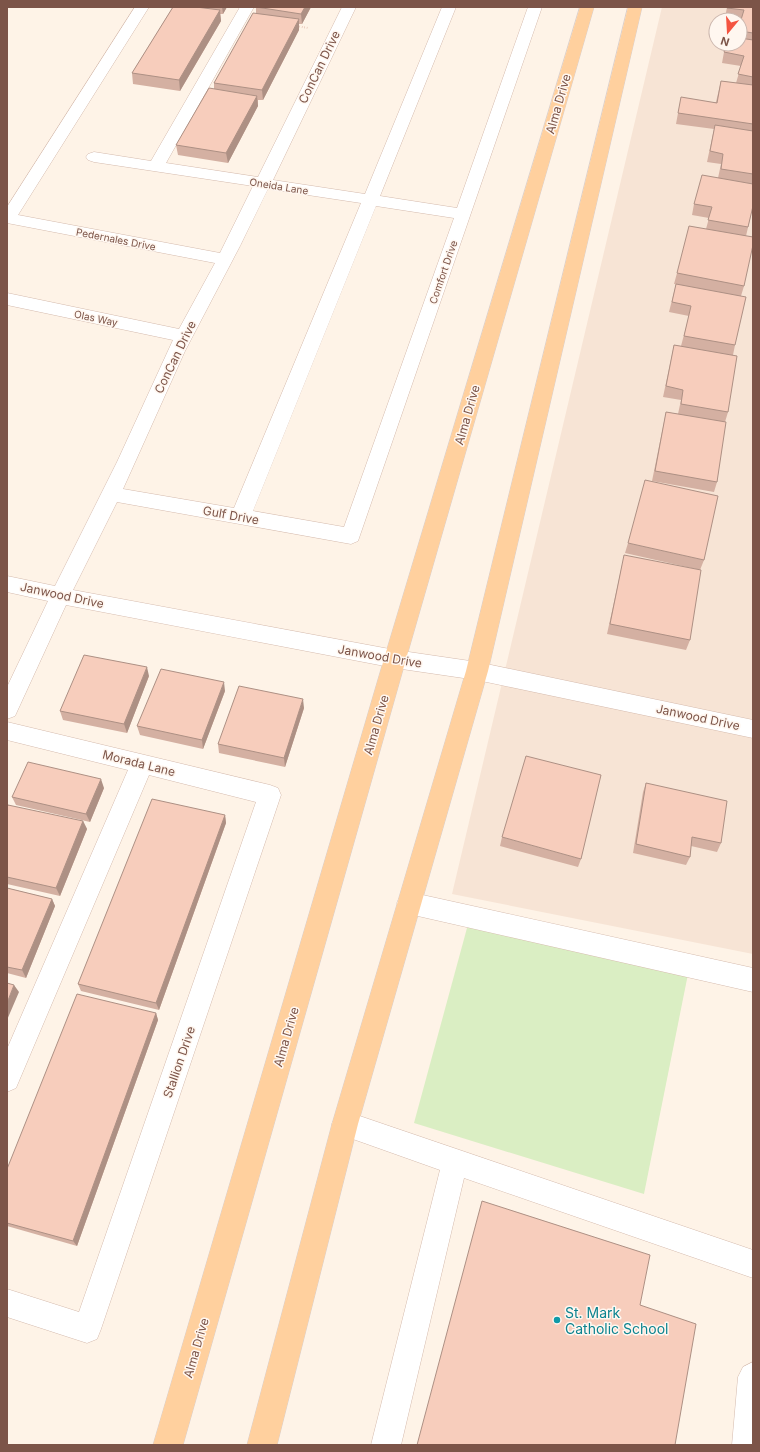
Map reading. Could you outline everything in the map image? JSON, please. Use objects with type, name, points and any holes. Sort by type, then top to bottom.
[{"type":"main road","name":"Alma Drive","points":[[168,1445],[395,659],[587,7]]},
{"type":"main road","points":[[262,1445],[344,1124],[477,672],[635,7]]},
{"type":"street","points":[[7,218],[142,7]]},
{"type":"street","points":[[156,167],[247,7]]},
{"type":"street","name":"ConCan Drive","points":[[7,710],[60,596],[111,494],[184,336],[225,259],[349,7]]},
{"type":"street","points":[[241,516],[449,7]]},
{"type":"street","name":"Comfort Drive","points":[[351,536],[535,7]]},
{"type":"street","name":"Oneida Lane","points":[[94,157],[463,214]]},
{"type":"street","name":"Pedernales Drive","points":[[7,218],[225,259]]},
{"type":"street","name":"Olas Way","points":[[7,299],[184,336]]},
{"type":"street","name":"Gulf Drive","points":[[111,494],[351,536]]},
{"type":"street","name":"Janwood Drive","points":[[7,584],[60,596],[395,659],[477,672],[753,729]]},
{"type":"street","name":"Morada Lane","points":[[7,732],[270,795]]},
{"type":"street","points":[[7,1079],[142,764]]},
{"type":"street","name":"Stallion Drive","points":[[7,1303],[87,1329],[270,795]]},
{"type":"street","points":[[409,903],[753,980]]},
{"type":"street","points":[[344,1124],[753,1264]]},
{"type":"street","points":[[386,1445],[455,1162]]},
{"type":"street","points":[[747,1445],[753,1377]]},
{"type":"shaded area","points":[[662,7],[753,7],[753,954],[452,894]]},
{"type":"green space","points":[[470,917],[689,969],[644,1194],[414,1123]]},
{"type":"building","points":[[173,7],[196,7],[220,10],[179,80],[132,73]]},
{"type":"building","points":[[256,7],[305,7],[301,14]]},
{"type":"building","points":[[753,7],[753,33],[748,32],[748,12],[743,12],[744,10],[727,8]]},
{"type":"building","points":[[253,13],[299,19],[262,90],[214,83]]},
{"type":"building","points":[[748,39],[753,40],[753,77],[738,74],[744,56],[724,52],[748,52]]},
{"type":"building","points":[[721,81],[753,85],[753,124],[678,113],[681,97],[717,103]]},
{"type":"building","points":[[209,88],[257,96],[226,153],[176,145]]},
{"type":"building","points":[[715,125],[753,131],[753,174],[721,169],[723,154],[710,151]]},
{"type":"building","points":[[702,175],[753,184],[753,206],[748,227],[708,220],[712,207],[694,204]]},
{"type":"building","points":[[689,226],[753,237],[753,245],[744,286],[677,273]]},
{"type":"building","points":[[676,284],[746,297],[735,345],[684,336],[691,306],[672,302]]},
{"type":"building","points":[[674,345],[737,356],[728,412],[681,404],[683,390],[666,386]]},
{"type":"building","points":[[666,412],[726,422],[717,482],[655,471]]},
{"type":"building","points":[[645,480],[718,496],[704,560],[628,543]]},
{"type":"building","points":[[624,555],[701,570],[690,640],[610,624]]},
{"type":"building","points":[[84,655],[147,667],[124,724],[60,711]]},
{"type":"building","points":[[161,669],[224,682],[202,740],[137,726]]},
{"type":"building","points":[[239,686],[303,699],[284,758],[218,744]]},
{"type":"building","points":[[526,756],[601,775],[581,859],[502,837]]},
{"type":"building","points":[[28,762],[101,779],[86,814],[12,797]]},
{"type":"building","points":[[646,783],[727,801],[721,843],[692,837],[690,857],[636,844]]},
{"type":"building","points":[[152,799],[225,815],[156,1003],[78,984]]},
{"type":"building","points":[[8,805],[83,821],[56,888],[7,877]]},
{"type":"building","points":[[7,888],[52,899],[22,970],[7,967]]},
{"type":"building","points":[[7,983],[14,985],[7,1003]]},
{"type":"building","points":[[77,994],[156,1013],[73,1241],[7,1223],[7,1169]]},
{"type":"building","name":"St. Mark Catholic School","points":[[482,1201],[650,1255],[640,1305],[696,1324],[675,1445],[417,1445]]},
{"type":"place","name":"St. Mark Catholic School","points":[[557,1320]]}]
